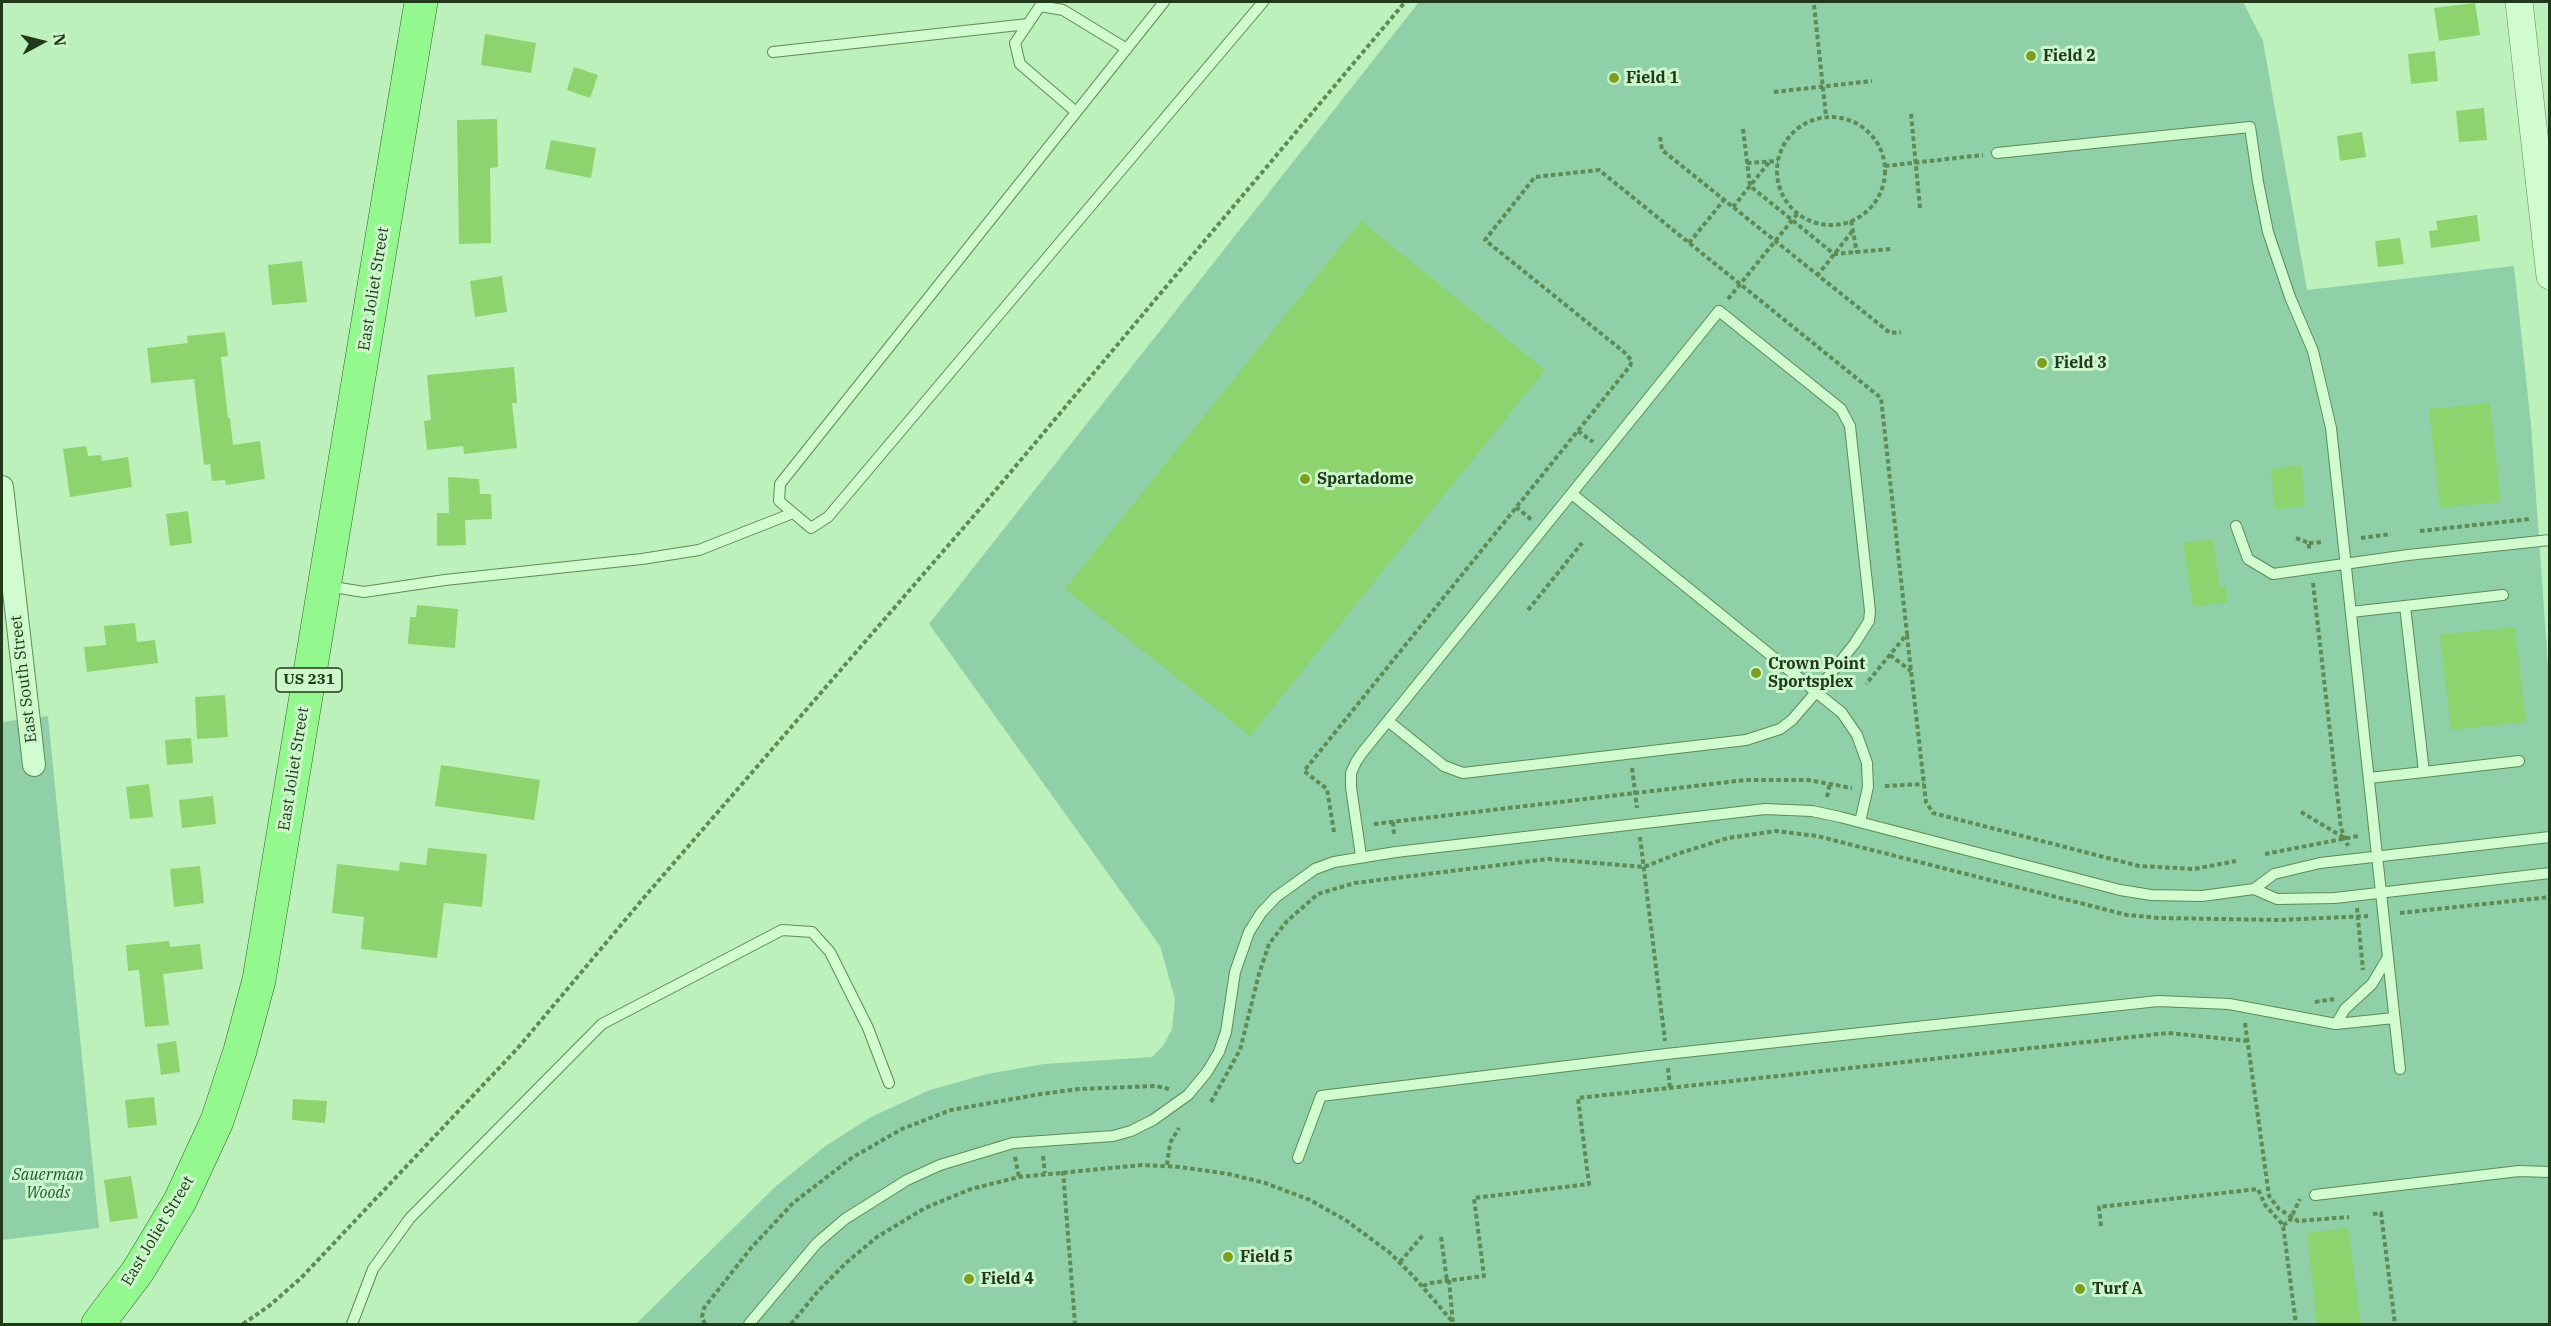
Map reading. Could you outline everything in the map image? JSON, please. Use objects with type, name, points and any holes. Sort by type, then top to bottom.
[{"type":"main road","name":"East Joliet Street","points":[[98,1324],[138,1271],[180,1200],[217,1121],[240,1051],[259,980],[422,2]]},
{"type":"street","points":[[2519,2],[2549,260]]},
{"type":"street","name":"East South Street","points":[[2,487],[34,765]]},
{"type":"lane","points":[[1164,2],[780,484],[779,501],[811,528],[828,517],[1263,2]]},
{"type":"lane","points":[[1076,112],[1020,64],[1015,43],[1040,6],[1063,10],[1127,49]]},
{"type":"lane","points":[[773,52],[1028,24]]},
{"type":"lane","points":[[1998,153],[2250,127],[2268,232],[2290,297],[2313,351],[2331,428],[2400,1069]]},
{"type":"lane","points":[[1360,856],[1351,773],[1362,753],[1719,311],[1841,409],[1850,426],[1870,611],[1865,630],[1792,720],[1768,734],[1746,740],[1463,773],[1444,766],[1388,721]]},
{"type":"lane","points":[[1572,494],[1817,691],[1851,723],[1867,763],[1868,787],[1860,822]]},
{"type":"lane","points":[[325,586],[364,592],[445,580],[642,559],[699,550],[793,513]]},
{"type":"lane","points":[[2236,526],[2248,559],[2273,573],[2345,562],[2550,540]]},
{"type":"lane","points":[[2351,612],[2503,595]]},
{"type":"lane","points":[[2405,606],[2424,772]]},
{"type":"lane","points":[[2369,778],[2519,761]]},
{"type":"lane","points":[[749,1324],[817,1243],[875,1198],[907,1180],[940,1165],[1013,1143],[1113,1136],[1131,1131],[1174,1107],[1193,1090],[1219,1052],[1226,1032],[1240,952],[1261,913],[1295,881],[1315,869],[1334,862],[1360,856],[1765,809],[1812,811],[2136,893],[2194,896],[2254,889],[2277,899],[2335,898],[2550,873]]},
{"type":"lane","points":[[2254,889],[2274,874],[2320,863],[2550,837]]},
{"type":"lane","points":[[351,1324],[373,1269],[410,1218],[602,1024],[782,930],[812,932],[830,952],[868,1028],[889,1083]]},
{"type":"lane","points":[[2336,1024],[2345,1009],[2372,984],[2389,956]]},
{"type":"lane","points":[[1298,1158],[1321,1096],[1666,1054],[2158,1001],[2229,1004],[2336,1024],[2394,1018]]},
{"type":"lane","points":[[2315,1195],[2518,1171],[2550,1172]]},
{"type":"path","points":[[243,1324],[269,1306],[301,1278],[517,1049],[647,894],[1001,484],[1405,2]]},
{"type":"path","points":[[1815,5],[1826,116]]},
{"type":"path","points":[[1774,92],[1872,81]]},
{"type":"path","points":[[1911,114],[1920,208]]},
{"type":"path","points":[[1826,116],[1843,117],[1866,128],[1881,148],[1886,166],[1880,195],[1866,213],[1851,221],[1832,225],[1820,224],[1798,213],[1782,193],[1778,182],[1778,161],[1783,146],[1797,128],[1808,121],[1826,116]]},
{"type":"path","points":[[1743,129],[1750,186],[1834,254],[1892,249]]},
{"type":"path","points":[[1660,137],[1662,150],[1817,276],[1890,333],[1901,332]]},
{"type":"path","points":[[1886,166],[1998,153]]},
{"type":"path","points":[[1733,207],[1771,160]]},
{"type":"path","points":[[1747,163],[1778,161]]},
{"type":"path","points":[[1689,243],[1724,200]]},
{"type":"path","points":[[1719,311],[1798,213]]},
{"type":"path","points":[[1851,221],[1857,253]]},
{"type":"path","points":[[1817,276],[1854,229]]},
{"type":"path","points":[[1334,832],[1328,789],[1304,771],[1626,372],[1632,361],[1624,352],[1485,240]]},
{"type":"path","points":[[2420,531],[2530,519]]},
{"type":"path","points":[[2361,538],[2391,534]]},
{"type":"path","points":[[2296,538],[2309,543],[2323,542]]},
{"type":"path","points":[[1528,610],[1582,543]]},
{"type":"path","points":[[2309,543],[2310,551]]},
{"type":"path","points":[[2313,582],[2341,828],[2350,849]]},
{"type":"path","points":[[1907,634],[1927,805],[1936,814],[2139,866],[2178,869],[2209,867],[2236,861]]},
{"type":"path","points":[[1890,655],[1912,672]]},
{"type":"path","points":[[1630,754],[1665,1041]]},
{"type":"path","points":[[1374,824],[1768,778],[1830,783],[1852,788]]},
{"type":"path","points":[[1827,796],[1830,783]]},
{"type":"path","points":[[1885,786],[1924,784]]},
{"type":"path","points":[[2301,812],[2344,837]]},
{"type":"path","points":[[1393,822],[1394,835]]},
{"type":"path","points":[[1817,836],[1819,830]]},
{"type":"path","points":[[1211,1102],[1240,1050],[1263,958],[1269,944],[1287,921],[1309,901],[1328,890],[1355,883],[1548,859],[1644,867],[1701,846],[1746,834],[1776,831],[1817,836],[2127,915],[2159,918],[2280,920],[2368,916]]},
{"type":"path","points":[[2265,854],[2358,836]]},
{"type":"path","points":[[1399,869],[1400,878]]},
{"type":"path","points":[[2400,913],[2550,897]]},
{"type":"path","points":[[2357,908],[2363,968],[2361,978]]},
{"type":"path","points":[[2312,1002],[2339,997]]},
{"type":"path","points":[[2245,1021],[2266,1189],[2273,1203],[2291,1218],[2303,1222],[2349,1217]]},
{"type":"path","points":[[1423,1286],[1484,1276],[1474,1198],[1588,1184],[1578,1098],[2168,1033],[2248,1041]]},
{"type":"path","points":[[1668,1067],[1670,1088]]},
{"type":"path","points":[[705,1324],[702,1317],[704,1308],[751,1248],[793,1203],[853,1157],[902,1130],[951,1110],[1041,1094],[1078,1089],[1147,1087],[1169,1089]]},
{"type":"path","points":[[1167,1165],[1170,1143],[1179,1128]]},
{"type":"path","points":[[1042,1152],[1045,1173]]},
{"type":"path","points":[[1015,1156],[1019,1177]]},
{"type":"path","points":[[791,1324],[832,1276],[862,1249],[893,1226],[926,1208],[957,1194],[1019,1177],[1134,1165],[1167,1165],[1229,1174],[1297,1194],[1352,1224],[1400,1262],[1423,1286],[1452,1323]]},
{"type":"path","points":[[1063,1171],[1075,1324]]},
{"type":"path","points":[[2101,1226],[2099,1207],[2258,1189],[2265,1205],[2283,1225],[2296,1324]]},
{"type":"path","points":[[2283,1225],[2291,1218],[2303,1193]]},
{"type":"path","points":[[2373,1214],[2381,1213],[2395,1324]]},
{"type":"path","points":[[1400,1262],[1423,1235]]},
{"type":"path","points":[[1441,1237],[1452,1323]]},
{"type":"green space","name":"Crown Point Sportsplex","points":[[1419,2],[2243,2],[2263,41],[2307,290],[2514,266],[2531,425],[2550,694],[2549,1324],[636,1324],[775,1187],[824,1147],[871,1117],[930,1090],[987,1074],[1044,1064],[1152,1057],[1163,1046],[1172,1029],[1175,999],[1160,946],[929,624]]},
{"type":"green space","name":"Sauerman Woods","points":[[48,716],[99,1228],[2,1240],[2,722]]},
{"type":"building","points":[[2475,3],[2480,35],[2439,41],[2434,8]]},
{"type":"building","points":[[485,34],[536,43],[531,73],[481,65]]},
{"type":"building","points":[[2435,51],[2438,81],[2411,84],[2408,54]]},
{"type":"building","points":[[574,67],[598,75],[590,98],[567,90]]},
{"type":"building","points":[[2484,108],[2487,140],[2459,142],[2456,111]]},
{"type":"building","points":[[497,119],[498,167],[490,168],[491,243],[459,244],[457,120]]},
{"type":"building","points":[[2362,132],[2366,157],[2340,161],[2337,136]]},
{"type":"building","points":[[551,140],[596,148],[591,178],[545,169]]},
{"type":"building","points":[[2477,215],[2480,241],[2431,248],[2429,231],[2438,230],[2436,221]]},
{"type":"building","name":"Spartadome","points":[[1361,221],[1545,370],[1250,736],[1065,589]]},
{"type":"building","points":[[2400,238],[2404,264],[2378,267],[2375,241]]},
{"type":"building","points":[[302,261],[307,302],[272,305],[268,265]]},
{"type":"building","points":[[502,276],[507,312],[475,317],[470,281]]},
{"type":"building","points":[[225,332],[228,356],[221,357],[233,445],[260,441],[265,479],[226,485],[225,480],[212,481],[210,464],[204,465],[194,379],[151,383],[147,348],[188,343],[187,336]]},
{"type":"building","points":[[514,367],[517,403],[512,403],[517,448],[464,454],[463,446],[427,450],[424,421],[431,420],[427,375]]},
{"type":"building","points":[[2490,403],[2501,502],[2440,508],[2429,409]]},
{"type":"building","points":[[86,446],[88,456],[101,455],[102,461],[128,457],[132,487],[70,497],[63,449]]},
{"type":"building","points":[[2301,465],[2305,506],[2275,510],[2271,469]]},
{"type":"building","points":[[448,477],[479,479],[480,494],[491,494],[492,519],[465,520],[466,545],[437,546],[437,513],[449,513]]},
{"type":"building","points":[[188,511],[192,543],[170,546],[166,514]]},
{"type":"building","points":[[2213,539],[2220,587],[2226,586],[2228,602],[2193,607],[2183,543]]},
{"type":"building","points":[[417,605],[458,609],[455,648],[408,644],[410,617],[416,617]]},
{"type":"building","points":[[135,623],[137,642],[155,640],[158,663],[87,672],[84,647],[106,645],[104,626]]},
{"type":"building","points":[[2515,627],[2526,722],[2451,730],[2440,635]]},
{"type":"building","points":[[225,695],[228,737],[197,739],[195,697]]},
{"type":"building","points":[[191,738],[193,763],[167,765],[165,740]]},
{"type":"building","points":[[441,765],[540,780],[534,820],[435,806]]},
{"type":"building","points":[[149,784],[153,817],[130,819],[126,787]]},
{"type":"building","points":[[213,796],[216,824],[182,828],[179,800]]},
{"type":"building","points":[[428,848],[487,854],[482,907],[444,903],[437,958],[361,949],[364,917],[332,913],[337,864],[399,871],[400,862],[426,865]]},
{"type":"building","points":[[200,866],[204,903],[174,907],[170,869]]},
{"type":"building","points":[[169,941],[170,947],[200,944],[203,969],[163,974],[169,1025],[145,1027],[139,970],[128,971],[126,945]]},
{"type":"building","points":[[176,1041],[180,1072],[161,1075],[157,1044]]},
{"type":"building","points":[[154,1097],[157,1125],[128,1128],[125,1100]]},
{"type":"building","points":[[293,1099],[327,1101],[325,1123],[292,1120]]},
{"type":"building","points":[[131,1176],[138,1218],[110,1222],[104,1180]]},
{"type":"building","points":[[2348,1228],[2361,1324],[2317,1324],[2307,1233]]},
{"type":"place","name":"Field 2","points":[[2031,56]]},
{"type":"place","name":"Field 1","points":[[1614,78]]},
{"type":"place","name":"Field 3","points":[[2042,363]]},
{"type":"place","name":"Spartadome","points":[[1305,479]]},
{"type":"place","name":"Crown Point Sportsplex","points":[[1756,673]]},
{"type":"place","name":"Field 5","points":[[1228,1257]]},
{"type":"place","name":"Field 4","points":[[969,1279]]},
{"type":"place","name":"Turf A","points":[[2080,1289]]}]
